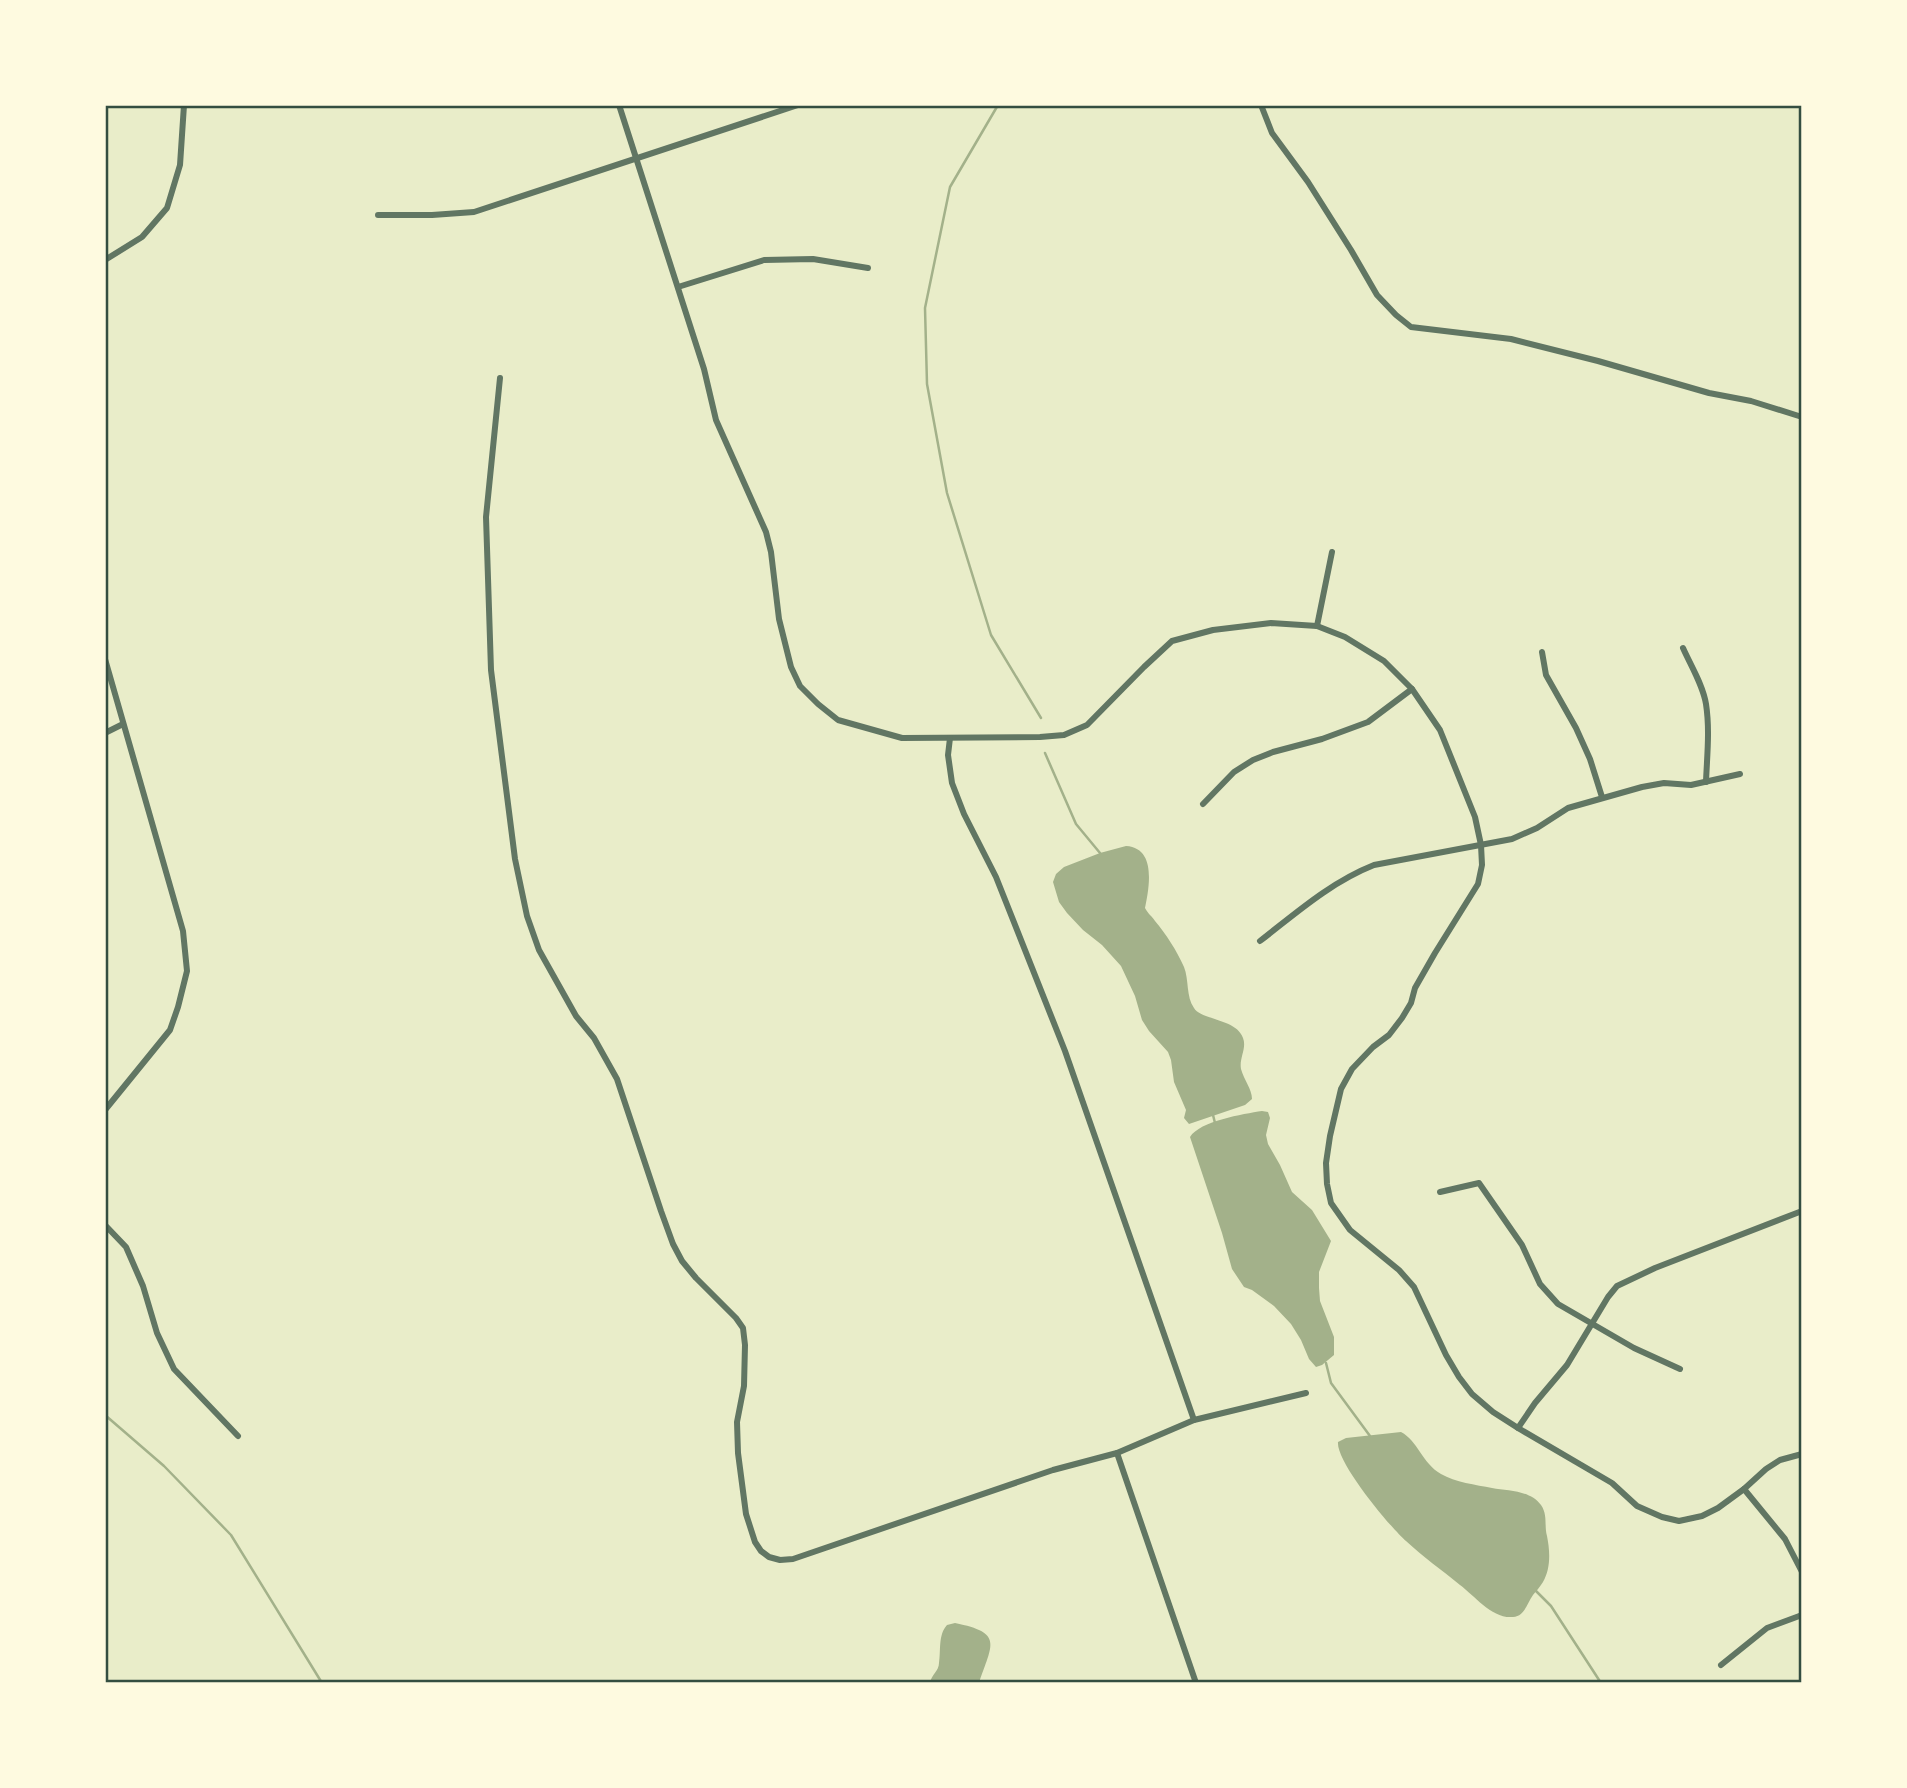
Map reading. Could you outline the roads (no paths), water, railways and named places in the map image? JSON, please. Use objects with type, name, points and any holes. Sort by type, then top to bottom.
[{"type":"street","points":[[105,260],[142,237],[167,208],[180,165],[184,105]]},
{"type":"street","points":[[619,105],[704,369],[716,420],[766,532],[779,619],[790,667],[800,686],[838,720],[902,738],[1040,737],[1064,735],[1087,725],[1172,641],[1213,630],[1271,622],[1317,626],[1345,637],[1384,661],[1412,689],[1440,730],[1475,817],[1482,864],[1478,884],[1415,988],[1411,1003],[1402,1018],[1352,1069],[1341,1089],[1326,1163],[1331,1203],[1350,1230],[1399,1270],[1414,1287],[1446,1355],[1472,1394],[1518,1428],[1612,1483],[1637,1506],[1679,1521],[1702,1516],[1718,1508],[1780,1460],[1802,1454]]},
{"type":"street","points":[[379,215],[474,212],[797,105]]},
{"type":"street","points":[[1261,105],[1272,133],[1308,182],[1377,295],[1395,315],[1411,327],[1510,339],[1598,360],[1802,417]]},
{"type":"street","points":[[678,287],[764,260],[813,259],[868,268]]},
{"type":"street","points":[[500,378],[486,517],[491,670],[510,824],[527,916],[539,950],[576,1016],[594,1038],[617,1079],[673,1244],[696,1278],[743,1328],[744,1386],[737,1422],[737,1453],[746,1514],[755,1542],[761,1551],[780,1560],[793,1559],[1054,1470],[1117,1453],[1194,1420],[1306,1393]]},
{"type":"street","points":[[1317,626],[1332,552]]},
{"type":"street","points":[[1683,648],[1706,703],[1706,782]]},
{"type":"street","points":[[1542,652],[1546,676],[1576,728],[1602,797]]},
{"type":"street","points":[[105,659],[183,931],[187,971],[170,1030],[105,1110]]},
{"type":"street","points":[[1203,804],[1234,772],[1253,760],[1368,722],[1412,689]]},
{"type":"street","points":[[105,733],[124,724]]},
{"type":"street","points":[[950,738],[948,755],[952,783],[964,814],[996,877],[1065,1051],[1194,1420]]},
{"type":"street","points":[[1260,941],[1331,886],[1374,865],[1512,839],[1537,828],[1568,808],[1602,797],[1664,783],[1691,785],[1740,774]]},
{"type":"street","points":[[1440,1192],[1479,1183],[1522,1245],[1545,1291],[1558,1304],[1634,1348],[1680,1369]]},
{"type":"street","points":[[1518,1428],[1535,1403],[1561,1374],[1612,1290],[1627,1280],[1802,1211]]},
{"type":"street","points":[[105,1225],[125,1247],[143,1286],[157,1333],[174,1369],[238,1436]]},
{"type":"street","points":[[1117,1453],[1196,1683]]},
{"type":"street","points":[[1744,1489],[1786,1539],[1802,1572]]},
{"type":"street","points":[[1721,1665],[1767,1628],[1802,1615]]},
{"type":"waterway","points":[[998,105],[950,187],[925,308],[927,384],[947,493],[991,635],[1041,718]]},
{"type":"waterway","points":[[1045,753],[1076,824],[1100,853]]},
{"type":"waterway","points":[[1213,1115],[1215,1123]]},
{"type":"waterway","points":[[1326,1363],[1331,1383],[1370,1436]]},
{"type":"waterway","points":[[105,1415],[164,1466],[231,1535],[322,1683]]},
{"type":"waterway","points":[[1536,1591],[1551,1606],[1601,1683]]}]
